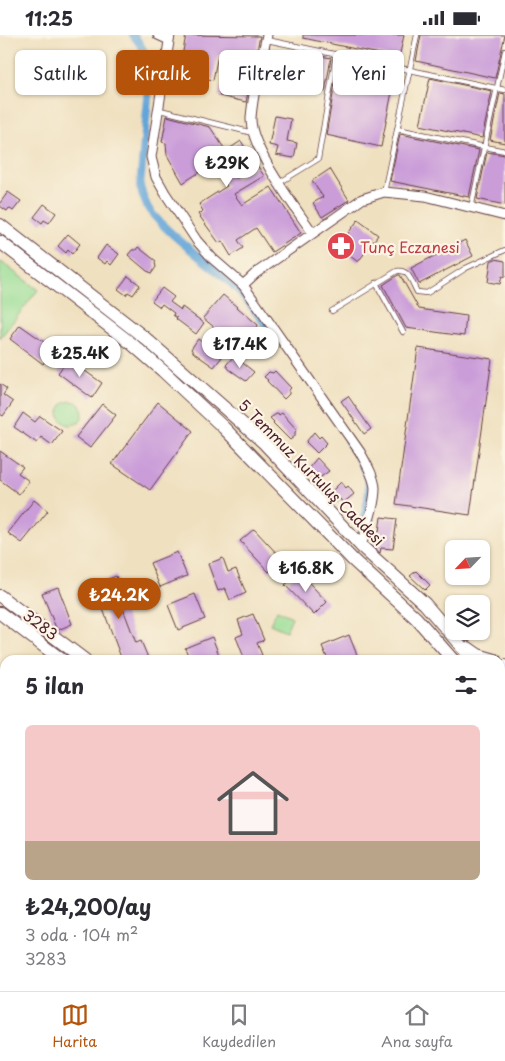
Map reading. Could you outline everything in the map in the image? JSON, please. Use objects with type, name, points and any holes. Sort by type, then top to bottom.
[{"type":"main road","name":"5 Temmuz Kurtuluş Caddesi","points":[[0,225],[145,338],[263,442],[361,546],[425,604],[469,655]]},
{"type":"main road","name":"5 Temmuz Kurtuluş Caddesi","points":[[0,242],[132,344],[163,371],[224,428],[353,560],[416,618],[449,655]]},
{"type":"main road","name":"3283","points":[[0,596],[78,655]]},
{"type":"main road","name":"3283","points":[[0,613],[55,655]]},
{"type":"main road","points":[[458,641],[478,655]]},
{"type":"street","points":[[158,35],[169,37],[160,110],[151,157],[156,177],[197,241],[213,259],[243,285],[351,438],[370,470],[375,488],[370,519],[361,546]]},
{"type":"street","points":[[267,38],[251,119],[253,133],[279,183],[312,232]]},
{"type":"street","points":[[243,285],[256,273],[312,232],[362,199],[384,192],[425,197],[505,216]]},
{"type":"lane","points":[[384,192],[417,35]]},
{"type":"lane","points":[[267,38],[333,54]]},
{"type":"lane","points":[[472,208],[505,51]]},
{"type":"lane","points":[[404,69],[505,90]]},
{"type":"lane","points":[[279,183],[318,159],[333,72]]},
{"type":"lane","points":[[160,110],[253,133]]},
{"type":"lane","points":[[397,129],[505,151]]},
{"type":"lane","points":[[332,311],[397,271],[402,270],[407,273],[417,292],[427,293],[466,268],[505,250]]},
{"type":"lane","points":[[376,283],[403,332]]},
{"type":"green space","points":[[0,261],[38,290],[0,338]]},
{"type":"green space","points":[[71,401],[79,405],[83,413],[79,421],[71,425],[63,421],[59,413],[63,405]]},
{"type":"green space","points":[[277,610],[292,617],[286,631],[270,624]]},
{"type":"building","points":[[186,35],[260,36],[257,50],[219,50],[213,80],[209,79],[209,50],[183,50]]},
{"type":"building","points":[[303,35],[404,35],[401,50],[361,50],[303,38]]},
{"type":"building","points":[[421,35],[505,35],[495,78],[416,61]]},
{"type":"building","points":[[323,56],[331,58],[325,92],[323,92]]},
{"type":"building","points":[[430,78],[492,91],[482,138],[420,125]]},
{"type":"building","points":[[500,93],[505,94],[505,143],[490,140]]},
{"type":"building","points":[[219,95],[247,95],[246,102]]},
{"type":"building","points":[[333,95],[391,95],[381,147],[326,135]]},
{"type":"building","points":[[167,116],[210,127],[226,151],[241,141],[248,152],[228,165],[236,178],[257,165],[264,176],[234,194],[242,205],[271,187],[301,233],[272,252],[256,228],[238,240],[243,248],[231,256],[222,241],[219,243],[198,214],[203,211],[199,204],[227,186],[212,164],[183,183],[167,155],[166,143],[162,142]]},
{"type":"building","points":[[275,116],[291,119],[287,141],[297,143],[294,158],[276,155],[278,147],[269,145]]},
{"type":"building","points":[[400,134],[479,150],[469,197],[390,181]]},
{"type":"building","points":[[487,152],[505,155],[505,205],[477,199]]},
{"type":"building","points":[[330,169],[349,200],[322,217],[313,203],[323,197],[312,181]]},
{"type":"building","points":[[8,192],[21,201],[13,211],[9,208],[7,211],[0,206]]},
{"type":"building","points":[[44,204],[56,213],[49,223],[44,220],[42,223],[34,217]]},
{"type":"building","points":[[358,220],[378,235],[358,262],[338,247]]},
{"type":"building","points":[[68,234],[80,244],[72,254],[68,250],[66,253],[58,246]]},
{"type":"building","points":[[465,240],[473,256],[419,284],[411,268]]},
{"type":"building","points":[[106,245],[119,254],[111,265],[107,261],[105,264],[97,258]]},
{"type":"building","points":[[138,247],[156,261],[156,267],[152,273],[128,255]]},
{"type":"building","points":[[495,259],[505,261],[505,277],[502,276],[500,284],[488,282],[491,261]]},
{"type":"building","points":[[400,275],[419,309],[466,316],[464,336],[406,328],[383,285]]},
{"type":"building","points":[[128,276],[140,285],[133,295],[128,292],[126,295],[118,289]]},
{"type":"building","points":[[162,288],[174,297],[170,302],[181,310],[182,307],[204,323],[196,334],[176,319],[173,315],[174,313],[162,304],[160,307],[152,301]]},
{"type":"building","points":[[223,295],[258,325],[239,350],[203,318]]},
{"type":"building","points":[[20,325],[54,349],[43,364],[10,339]]},
{"type":"building","points":[[198,339],[222,357],[214,367],[191,349]]},
{"type":"building","points":[[418,348],[492,359],[470,515],[396,504]]},
{"type":"building","points":[[234,356],[254,372],[246,381],[226,365]]},
{"type":"building","points":[[68,359],[102,383],[92,398],[58,373]]},
{"type":"building","points":[[275,371],[291,388],[289,394],[284,399],[264,377],[269,372],[273,373]]},
{"type":"building","points":[[0,384],[7,389],[3,395],[13,402],[3,416],[0,414]]},
{"type":"building","points":[[348,396],[371,429],[364,434],[341,401]]},
{"type":"building","points":[[158,402],[193,431],[150,490],[112,464]]},
{"type":"building","points":[[102,404],[116,415],[90,448],[76,437]]},
{"type":"building","points":[[23,413],[35,422],[40,416],[62,431],[52,445],[41,437],[37,443],[14,427]]},
{"type":"building","points":[[278,413],[279,415],[282,413],[297,430],[295,436],[290,440],[270,418]]},
{"type":"building","points":[[314,432],[327,443],[317,453],[306,442]]},
{"type":"building","points":[[0,451],[23,467],[18,473],[29,481],[19,494],[0,480]]},
{"type":"building","points":[[317,458],[329,471],[318,479],[307,470]]},
{"type":"building","points":[[341,482],[346,488],[348,486],[354,494],[343,503],[340,499],[335,503],[331,498],[335,495],[332,491]]},
{"type":"building","points":[[34,500],[48,511],[22,543],[8,533]]},
{"type":"building","points":[[381,517],[397,519],[393,549],[381,548],[380,553],[371,545],[373,531],[379,532]]},
{"type":"building","points":[[254,529],[282,559],[269,572],[240,541]]},
{"type":"building","points":[[177,552],[187,576],[160,587],[150,563]]},
{"type":"building","points":[[223,558],[228,572],[236,569],[246,593],[230,600],[225,588],[218,591],[208,564]]},
{"type":"building","points":[[416,571],[430,585],[425,590],[410,576]]},
{"type":"building","points":[[299,572],[327,602],[314,615],[285,585]]},
{"type":"building","points":[[116,576],[127,604],[122,606],[136,643],[141,641],[147,655],[120,655],[94,585]]},
{"type":"building","points":[[58,587],[72,624],[58,630],[42,593]]},
{"type":"building","points":[[195,594],[205,619],[178,630],[168,605]]},
{"type":"building","points":[[253,614],[264,640],[257,643],[262,655],[243,655],[236,637],[243,634],[238,620]]},
{"type":"building","points":[[349,635],[357,655],[326,655],[322,646]]},
{"type":"building","points":[[212,637],[219,655],[188,655],[185,648]]},
{"type":"waterway","points":[[133,35],[145,53],[150,75],[140,187],[147,205],[150,211],[169,231],[240,292],[276,340]]},
{"type":"waterway","points":[[348,441],[362,465],[368,482],[368,501],[361,528]]},
{"type":"place","name":"Tunç Eczanesi","points":[[341,246]]}]
